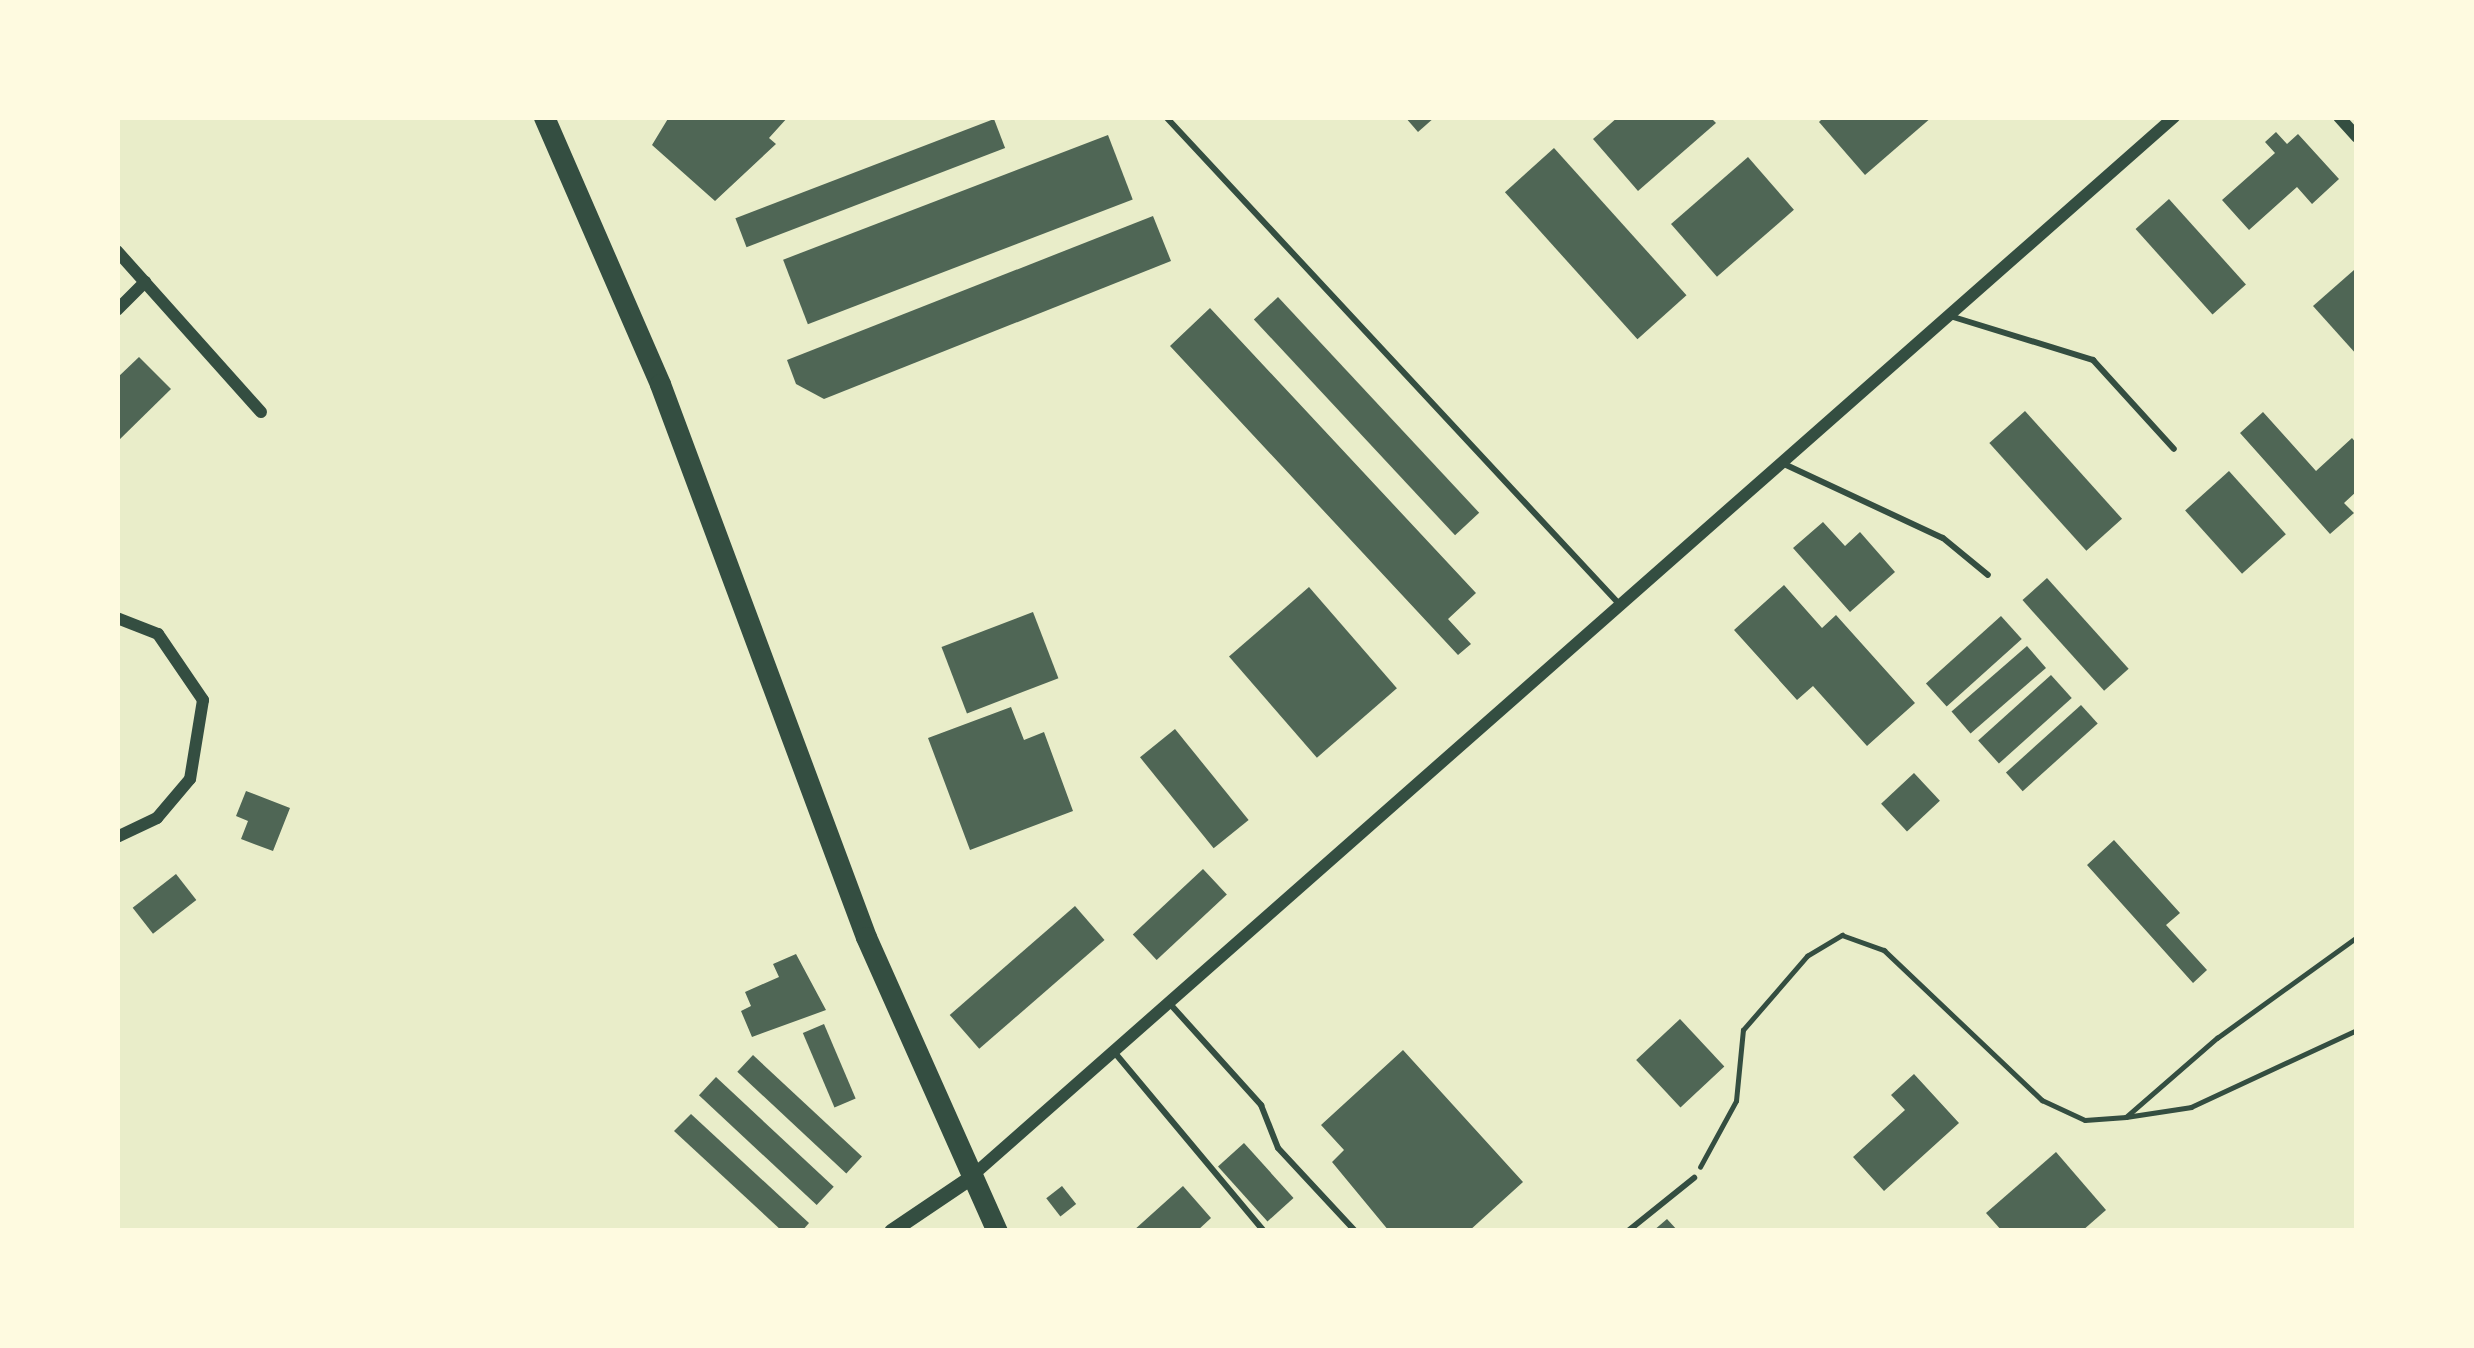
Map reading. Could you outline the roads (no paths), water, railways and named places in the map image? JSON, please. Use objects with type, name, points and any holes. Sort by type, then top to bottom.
[{"type":"highway","points":[[544,117],[660,384],[866,937],[997,1231]]},
{"type":"street","points":[[891,1231],[971,1177],[1171,1005],[2174,117]]},
{"type":"street","points":[[2339,117],[2357,137]]},
{"type":"street","points":[[117,251],[260,412]]},
{"type":"street","points":[[117,310],[145,283]]},
{"type":"street","points":[[117,618],[158,634],[203,700],[190,778],[157,818],[117,837]]},
{"type":"lane","points":[[1166,117],[1622,607]]},
{"type":"lane","points":[[1951,316],[2093,360],[2174,449]]},
{"type":"lane","points":[[1784,464],[1943,538],[1988,575]]},
{"type":"lane","points":[[1171,1005],[1262,1105],[1278,1148],[1355,1231]]},
{"type":"lane","points":[[1115,1053],[1264,1231]]},
{"type":"lane","points":[[1628,1231],[1694,1178]]},
{"type":"lane","points":[[2136,1231],[2173,1231]]}]
